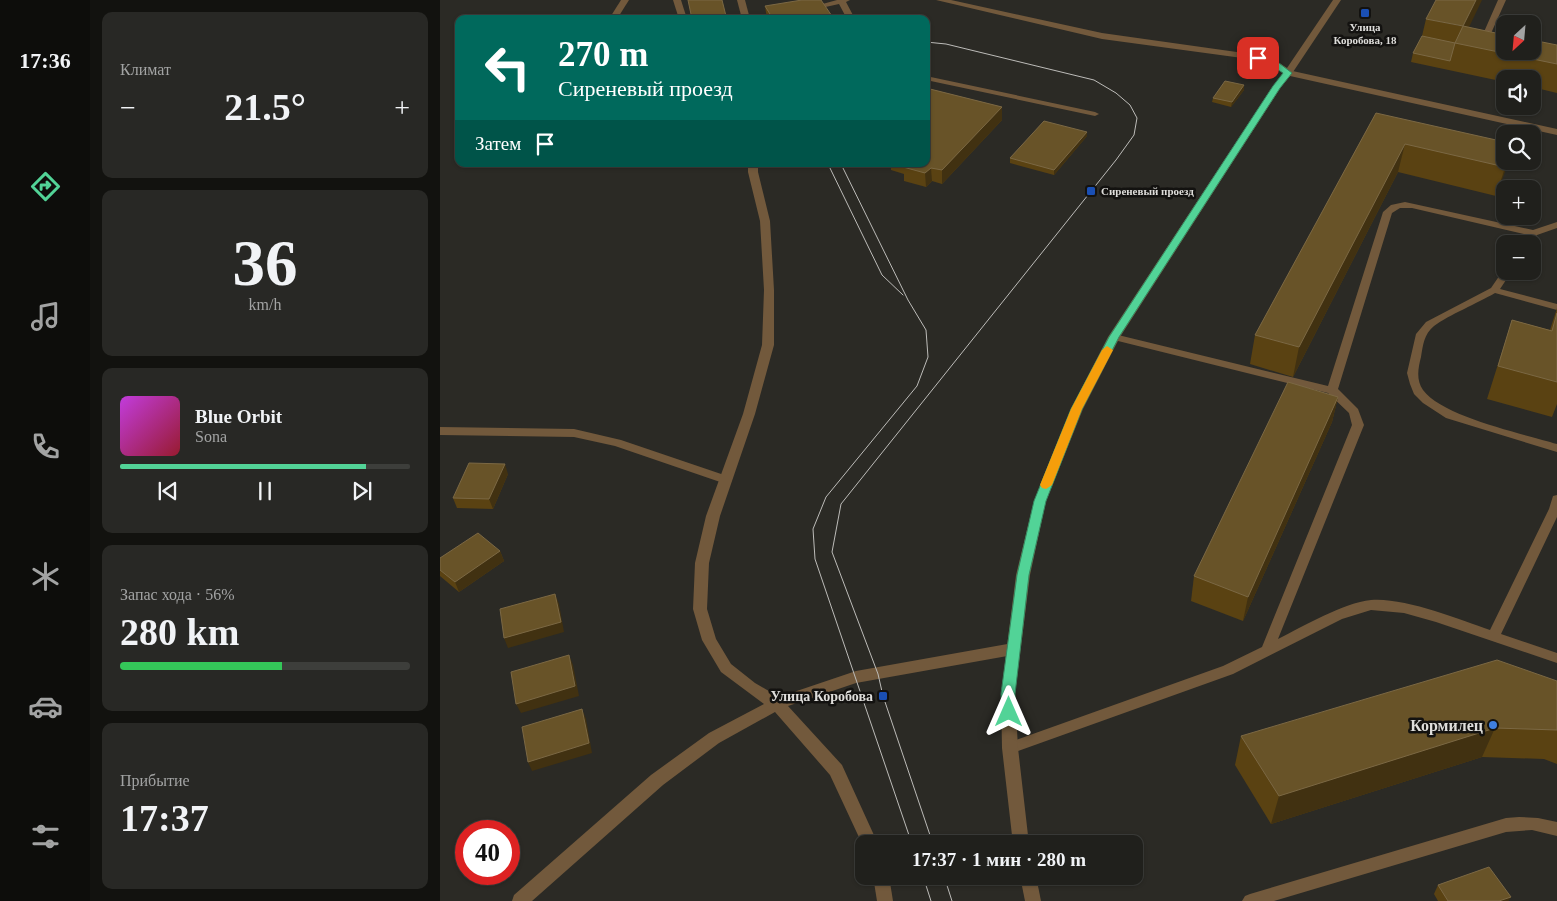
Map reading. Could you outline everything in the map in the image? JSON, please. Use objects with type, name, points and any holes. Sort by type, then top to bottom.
[{"type":"street","points":[[940,0],[1102,36],[1258,58],[1272,62],[1288,73],[1557,132]]},
{"type":"street","points":[[1020,835],[1010,748],[1008,694],[1023,575],[1040,501],[1077,409],[1114,337],[1277,86],[1288,73],[1337,0]]},
{"type":"street","points":[[753,167],[752,172],[765,221],[769,290],[768,345],[750,414],[714,516],[702,563],[700,609],[709,640],[726,668],[776,704],[836,770],[866,835]]},
{"type":"street","points":[[520,901],[657,780],[714,738],[776,704],[856,677],[1014,649]]},
{"type":"street","points":[[882,885],[885,901]]},
{"type":"street","points":[[1030,885],[1033,901]]},
{"type":"lane","points":[[615,15],[625,0]]},
{"type":"lane","points":[[677,0],[682,15]]},
{"type":"lane","points":[[741,0],[745,15]]},
{"type":"lane","points":[[1496,46],[1489,45],[1484,41],[1502,0]]},
{"type":"lane","points":[[803,10],[844,1],[849,15]]},
{"type":"lane","points":[[776,15],[793,12]]},
{"type":"lane","points":[[930,79],[1095,114]]},
{"type":"lane","points":[[1332,390],[1388,212],[1392,208],[1398,205],[1416,206],[1534,232],[1557,225]]},
{"type":"lane","points":[[1501,280],[1494,290],[1430,324],[1420,336],[1412,373],[1415,384],[1427,400],[1450,415],[1557,448]]},
{"type":"lane","points":[[1494,290],[1557,307]]},
{"type":"lane","points":[[1114,337],[1332,390],[1354,412],[1358,425],[1267,651]]},
{"type":"lane","points":[[440,431],[574,433],[617,443],[726,480]]},
{"type":"lane","points":[[1494,636],[1556,506]]},
{"type":"lane","points":[[1010,748],[1228,670],[1338,615],[1371,605],[1404,608],[1557,658]]},
{"type":"lane","points":[[1250,901],[1506,825],[1542,824],[1557,829]]},
{"type":"building","points":[[688,0],[722,0],[726,15],[691,15]]},
{"type":"building","points":[[802,0],[821,0],[831,15],[771,15],[765,6]]},
{"type":"building","points":[[1436,0],[1476,0],[1463,26],[1426,19]]},
{"type":"building","points":[[1463,26],[1496,33],[1496,51],[1455,43]]},
{"type":"building","points":[[1422,36],[1455,43],[1450,61],[1413,53]]},
{"type":"building","points":[[1541,42],[1557,45],[1557,64],[1538,60],[1541,60]]},
{"type":"building","points":[[1225,81],[1244,85],[1232,102],[1213,98]]},
{"type":"building","points":[[930,89],[1002,107],[942,170],[931,168],[925,173],[903,167],[930,167]]},
{"type":"building","points":[[1376,113],[1496,140],[1496,165],[1405,144],[1299,347],[1255,335]]},
{"type":"building","points":[[1044,121],[1087,132],[1054,170],[1010,158]]},
{"type":"building","points":[[1557,313],[1557,382],[1498,366],[1512,320],[1552,331]]},
{"type":"building","points":[[1288,382],[1338,397],[1248,597],[1194,576]]},
{"type":"building","points":[[469,463],[505,464],[489,499],[453,498]]},
{"type":"building","points":[[478,533],[500,551],[455,582],[440,570],[440,558]]},
{"type":"building","points":[[555,594],[561,622],[504,638],[500,609]]},
{"type":"building","points":[[569,655],[575,686],[516,704],[511,672]]},
{"type":"building","points":[[1497,660],[1557,681],[1557,730],[1495,728],[1279,796],[1241,736]]},
{"type":"building","points":[[582,709],[589,743],[528,762],[522,727]]},
{"type":"building","points":[[1489,867],[1511,897],[1499,901],[1448,901],[1438,885]]},
{"type":"tram line","points":[[930,42],[946,44],[1094,80],[1116,93],[1130,105],[1137,118],[1134,135],[1116,160],[841,504],[832,552],[878,674],[883,696],[930,835]]},
{"type":"tram line","points":[[829,167],[882,275],[903,295]]},
{"type":"tram line","points":[[842,167],[908,300],[926,330],[928,357],[917,386],[826,497],[813,529],[815,559],[909,835]]},
{"type":"tram line","points":[[926,885],[931,901]]},
{"type":"tram line","points":[[947,885],[952,901]]},
{"type":"slow traffic","points":[[1046,485],[1077,409],[1107,350]]},
{"type":"place","name":"Улица Коробова, 18","points":[[1365,13]]},
{"type":"place","name":"Сиреневый проезд","points":[[1091,191]]},
{"type":"place","name":"Улица Коробова","points":[[883,696]]},
{"type":"place","name":"Кормилец","points":[[1493,725]]},
{"type":"route","points":[[1009,712],[1008,694],[1023,575],[1040,501],[1077,409],[1114,337],[1277,86],[1288,73],[1272,62],[1258,58]]}]
